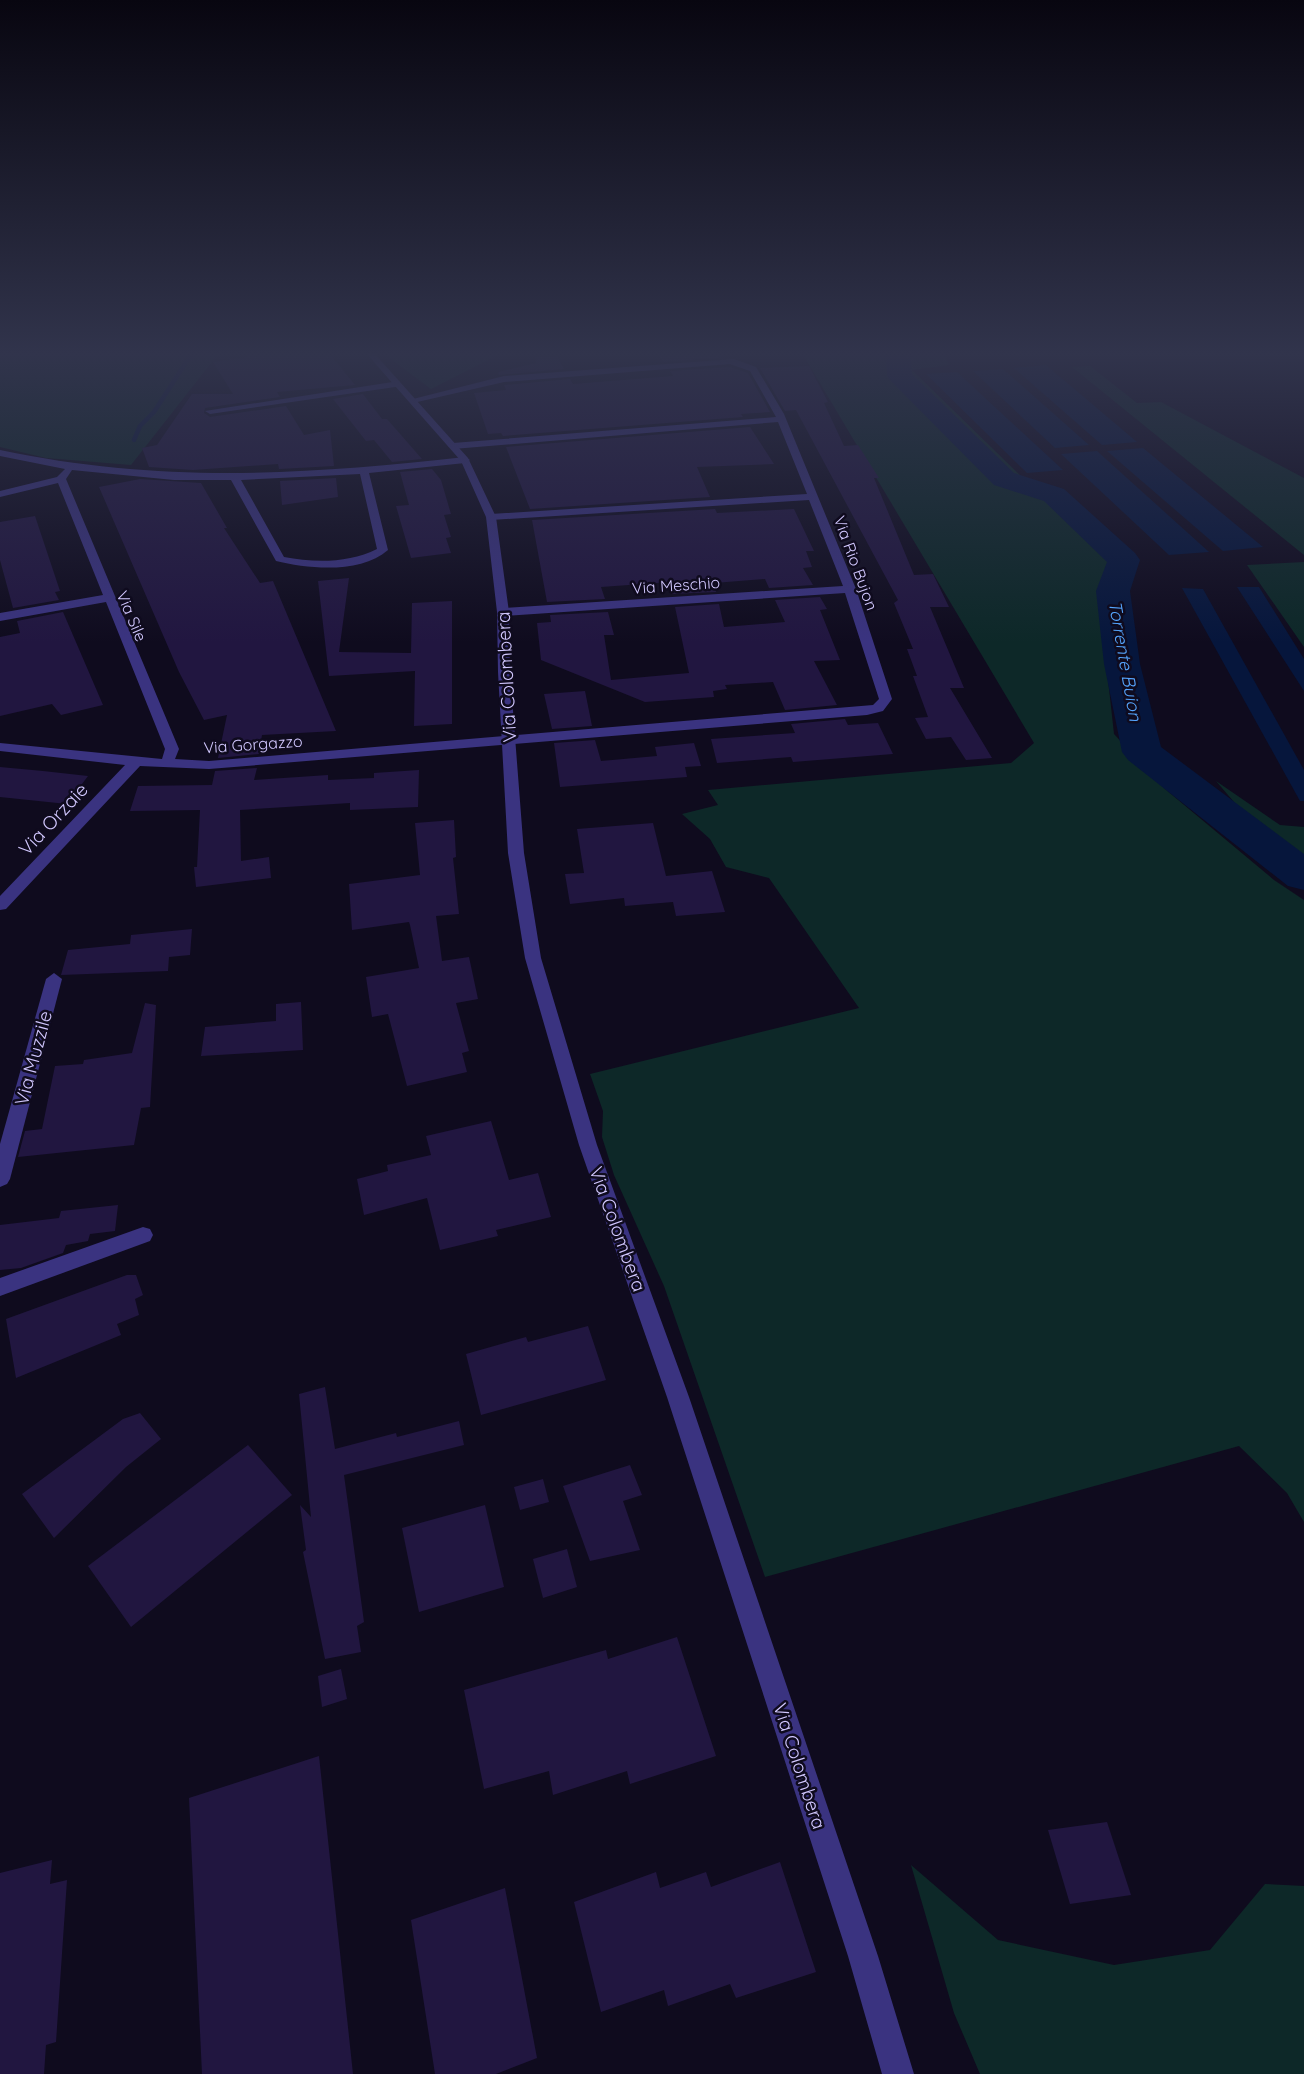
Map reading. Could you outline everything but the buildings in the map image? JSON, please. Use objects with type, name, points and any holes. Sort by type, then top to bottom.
[{"type":"street","name":"Via Colombera","points":[[456,450],[491,517],[503,612],[516,853],[533,958],[588,1145],[678,1397],[859,1942],[898,2074]]},
{"type":"street","points":[[0,453],[71,469],[234,479],[364,471],[489,450]]},
{"type":"street","name":"Via Rio Bujon","points":[[508,738],[878,708],[886,699],[850,589],[794,450]]},
{"type":"street","points":[[0,494],[61,479],[71,469]]},
{"type":"street","points":[[234,479],[280,559],[298,564],[370,558],[383,550],[364,471]]},
{"type":"street","name":"Via Sile","points":[[61,479],[107,598],[172,750],[167,764]]},
{"type":"street","points":[[491,517],[814,497]]},
{"type":"street","name":"Via Meschio","points":[[503,612],[850,589]]},
{"type":"street","points":[[0,617],[107,598]]},
{"type":"street","name":"Via Gorgazzo","points":[[0,747],[136,762],[209,765],[364,754],[508,738]]},
{"type":"street","name":"Via Orzaie","points":[[0,905],[136,762]]},
{"type":"street","name":"Via Muzzile","points":[[0,1179],[54,979]]},
{"type":"street","points":[[0,1287],[143,1235]]},
{"type":"green space","points":[[12,450],[143,450],[131,465],[46,458]]},
{"type":"green space","points":[[860,450],[994,450],[1029,484],[1060,493],[1127,550],[1106,661],[1114,734],[1165,789],[1274,880],[1304,900],[1304,1522],[1287,1493],[1239,1446],[765,1577],[664,1286],[614,1175],[602,1137],[603,1111],[590,1074],[859,1008],[769,878],[726,867],[710,839],[682,814],[718,805],[708,790],[1011,763],[1034,743]]},
{"type":"green space","points":[[1174,450],[1251,450],[1304,478],[1304,555]]},
{"type":"green space","points":[[1304,562],[1304,647],[1247,565]]},
{"type":"green space","points":[[1216,781],[1280,825],[1304,827],[1304,866],[1275,850]]},
{"type":"green space","points":[[911,1865],[998,1940],[1114,1965],[1210,1950],[1265,1884],[1304,1886],[1304,2074],[980,2074],[954,2013]]},
{"type":"water","points":[[1003,450],[1041,450],[1063,470],[1027,473]]},
{"type":"water","points":[[1145,450],[1263,547],[1223,551],[1107,451]]},
{"type":"water","points":[[1097,451],[1209,552],[1169,555],[1061,454]]},
{"type":"water","points":[[1237,587],[1259,587],[1304,659],[1304,691]]},
{"type":"water","points":[[1182,588],[1203,589],[1304,770],[1304,801],[1300,801]]},
{"type":"waterway","name":"Torrente Buion","points":[[975,450],[1004,479],[1054,495],[1124,560],[1113,591],[1122,664],[1142,752],[1304,876]]}]
